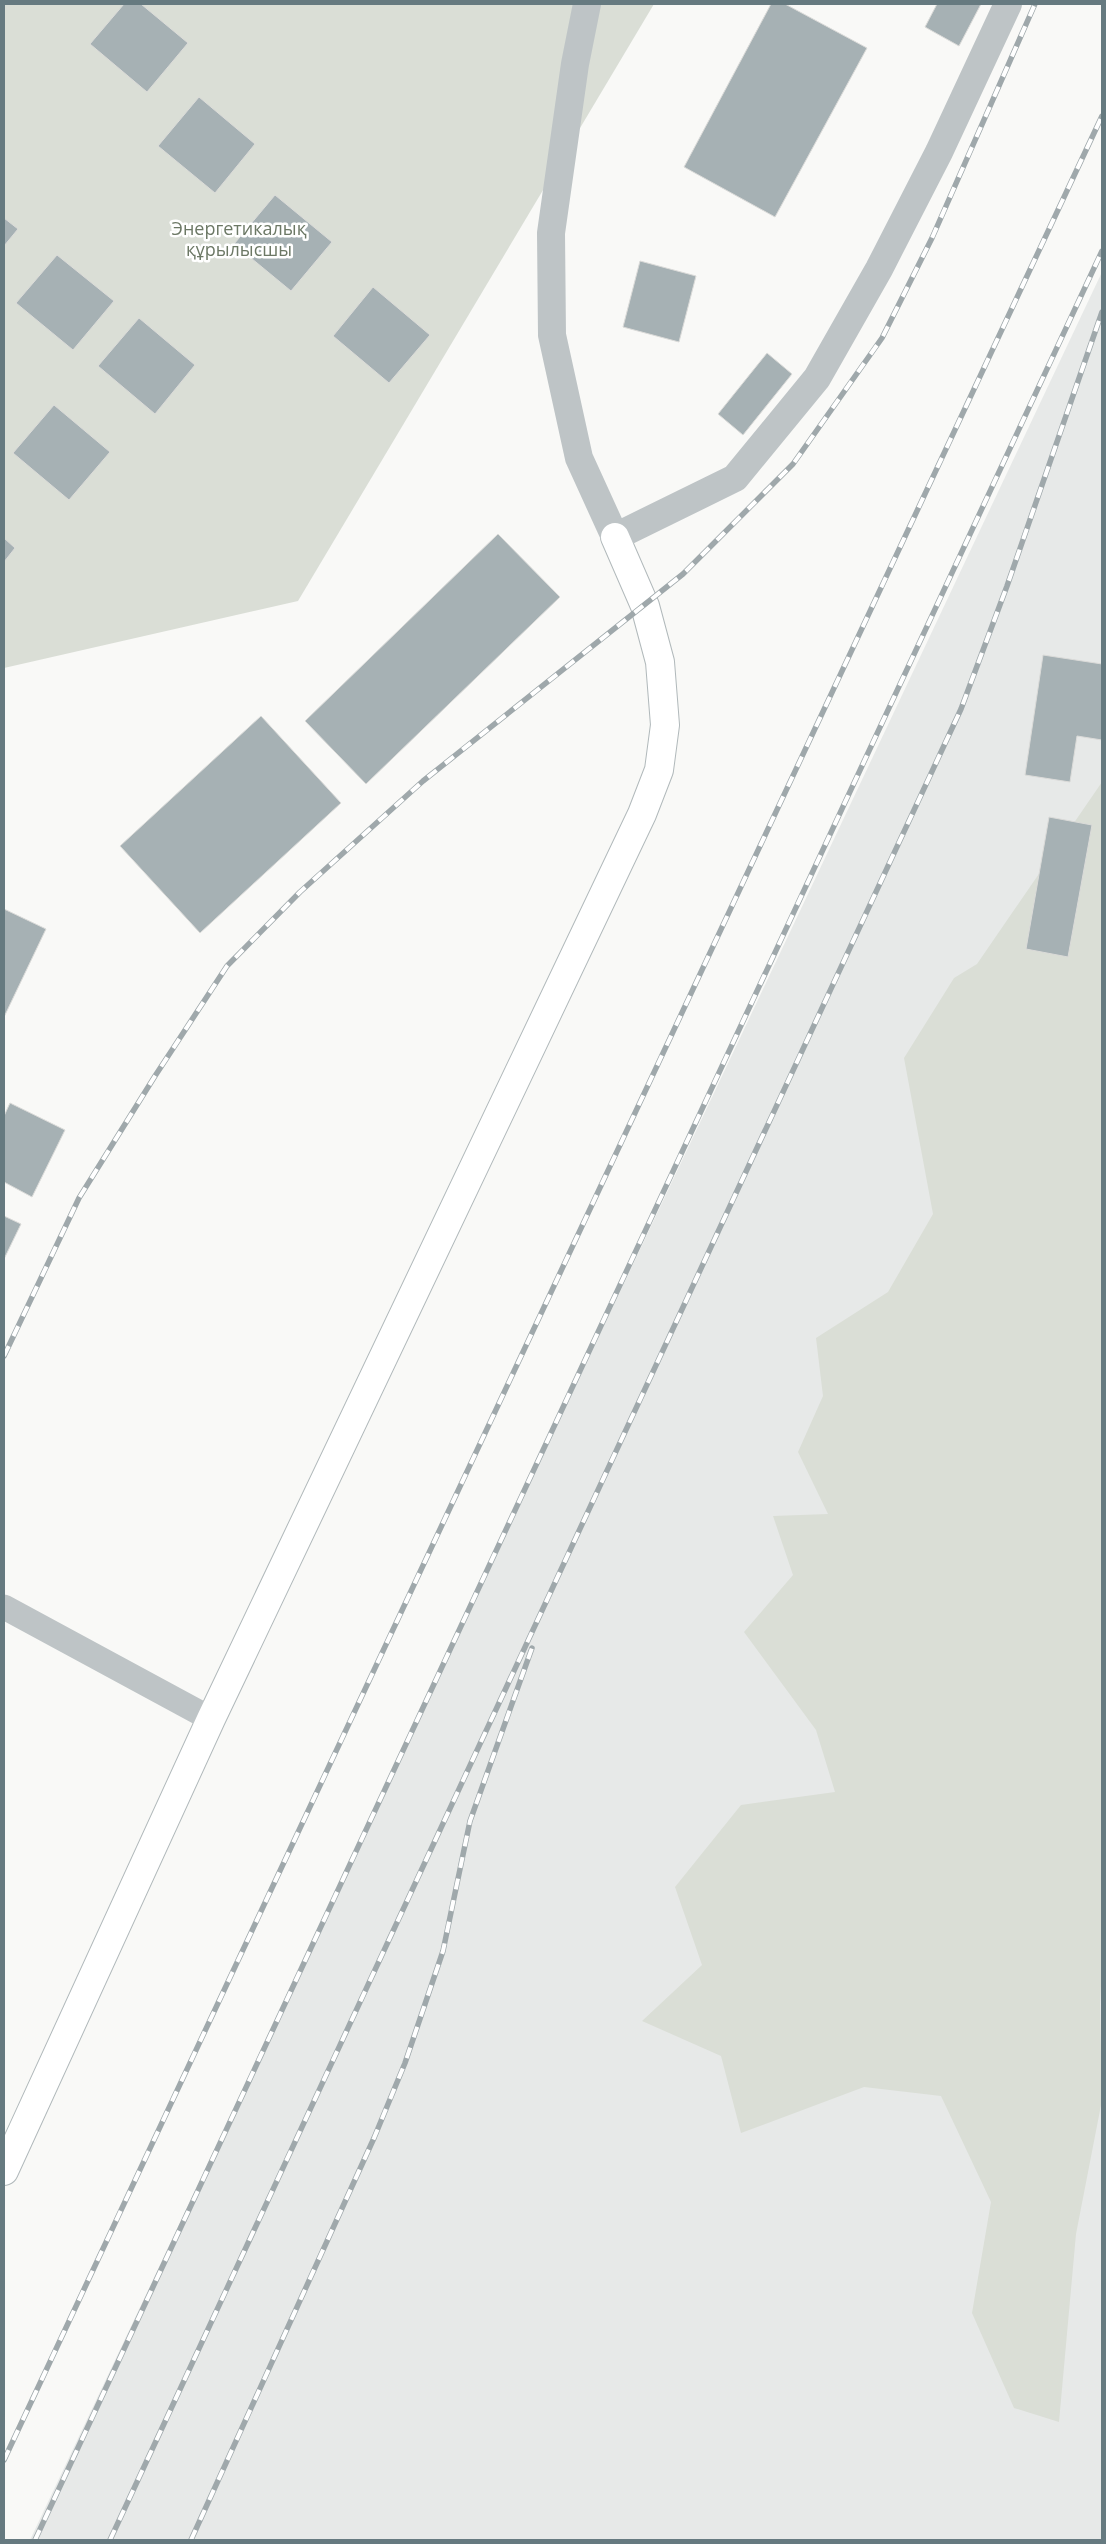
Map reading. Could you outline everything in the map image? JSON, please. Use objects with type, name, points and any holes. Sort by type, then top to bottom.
[{"type":"street","points":[[4,2171],[211,1719],[642,814],[659,770],[665,725],[660,662],[645,606],[579,458],[552,335],[552,233],[575,64],[587,4]]},
{"type":"street","points":[[615,537],[735,478],[817,378],[879,269],[939,152],[1008,4]]},
{"type":"lane","points":[[4,1607],[211,1719]]},
{"type":"shaded area","points":[[1102,272],[1102,2540],[30,2540]]},
{"type":"green space","name":"Энергетикалық құрылысшы","points":[[4,4],[654,4],[298,601],[4,668]]},
{"type":"green space","points":[[1102,782],[1102,1967],[1100,2004],[1102,2100],[1076,2234],[1059,2422],[1014,2408],[972,2313],[991,2202],[941,2096],[864,2087],[741,2133],[721,2056],[642,2021],[702,1965],[675,1887],[741,1805],[835,1792],[816,1730],[744,1632],[793,1575],[773,1516],[828,1514],[798,1452],[823,1396],[816,1338],[888,1292],[933,1214],[904,1058],[954,978],[977,964]]},
{"type":"building","points":[[124,4],[141,4],[188,43],[147,92],[90,44]]},
{"type":"building","points":[[771,4],[785,4],[867,48],[775,217],[684,167]]},
{"type":"building","points":[[937,4],[981,4],[959,46],[925,27]]},
{"type":"building","points":[[199,97],[255,144],[215,193],[158,146]]},
{"type":"building","points":[[275,195],[332,242],[291,291],[234,244]]},
{"type":"building","points":[[4,218],[18,229],[4,246]]},
{"type":"building","points":[[57,255],[114,301],[73,350],[16,303]]},
{"type":"building","points":[[640,261],[696,276],[679,342],[623,327]]},
{"type":"building","points":[[373,287],[430,335],[389,383],[333,336]]},
{"type":"building","points":[[139,318],[195,365],[155,414],[98,366]]},
{"type":"building","points":[[767,353],[792,374],[743,435],[718,414]]},
{"type":"building","points":[[54,405],[110,452],[69,500],[13,453]]},
{"type":"building","points":[[498,534],[560,597],[366,784],[305,721]]},
{"type":"building","points":[[4,538],[15,548],[4,562]]},
{"type":"building","points":[[1043,655],[1102,664],[1102,740],[1077,736],[1070,782],[1025,775]]},
{"type":"building","points":[[261,716],[341,803],[200,933],[120,846]]},
{"type":"building","points":[[1049,817],[1092,825],[1068,957],[1026,949]]},
{"type":"building","points":[[4,909],[46,929],[4,1017]]},
{"type":"building","points":[[10,1103],[65,1130],[32,1197],[4,1182],[4,1116]]},
{"type":"building","points":[[4,1216],[21,1224],[4,1259]]},
{"type":"railway","points":[[4,1356],[79,1198],[155,1076],[227,966],[300,892],[423,781],[683,574],[793,464],[882,338],[932,238],[1035,4]]},
{"type":"railway","points":[[4,2460],[1102,116]]},
{"type":"railway","points":[[35,2540],[1102,251]]},
{"type":"railway","points":[[110,2540],[961,709],[1007,586],[1102,312]]},
{"type":"railway","points":[[191,2540],[374,2138],[405,2063],[443,1951],[470,1821],[532,1648]]}]
